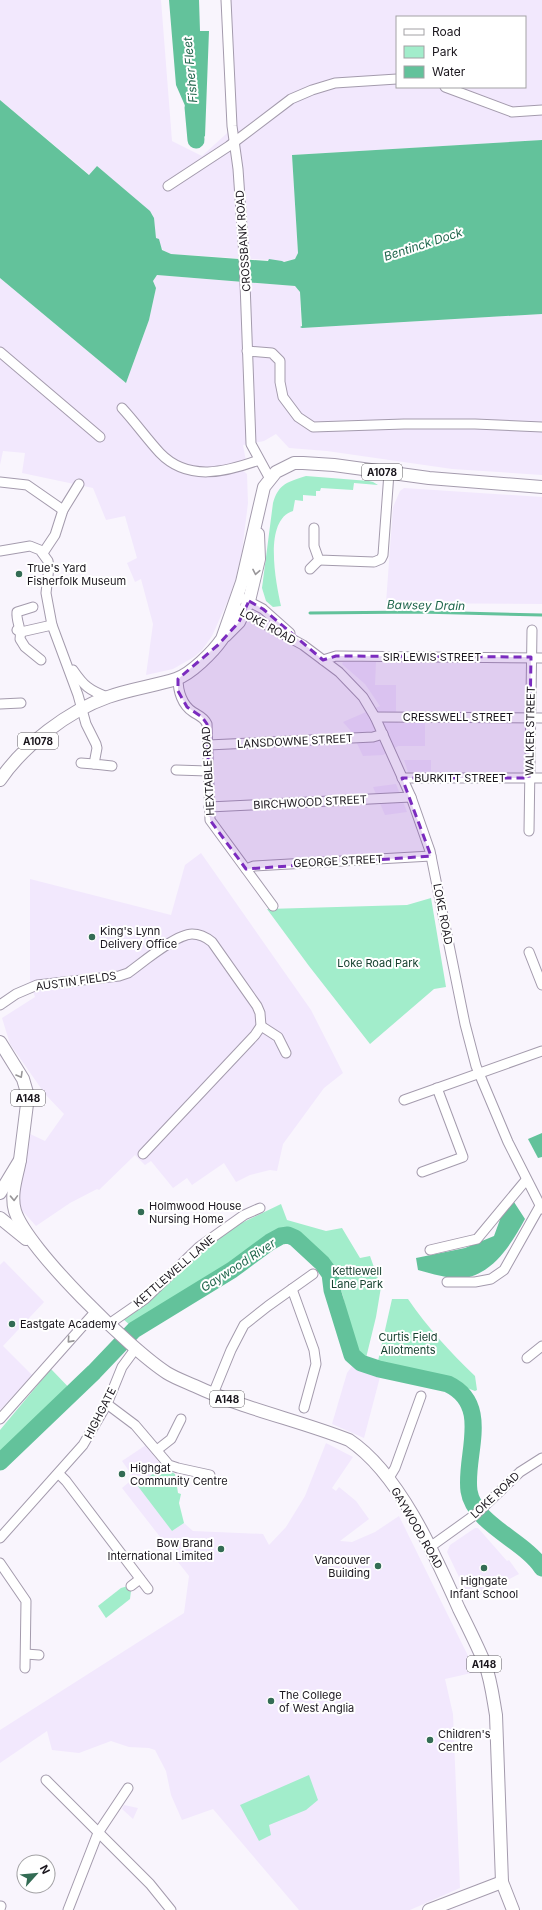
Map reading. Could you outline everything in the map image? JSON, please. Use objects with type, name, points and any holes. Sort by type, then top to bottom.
[{"type":"main road","name":"A1078","points":[[0,780],[10,765],[26,750],[81,708],[107,697],[178,679],[204,659],[222,639],[241,604],[260,498],[269,478],[283,467],[294,463],[303,462],[429,478],[542,487]]},
{"type":"main road","name":"A148","points":[[0,1042],[23,1079],[28,1096],[20,1160],[14,1188],[16,1212],[26,1232],[42,1253],[96,1312]]},
{"type":"main road","name":"A148","points":[[0,1193],[20,1160]]},
{"type":"main road","name":"A148","points":[[0,1218],[42,1253]]},
{"type":"main road","name":"GAYWOOD ROAD","points":[[96,1312],[136,1348],[167,1373],[213,1394],[349,1440],[361,1448],[388,1478],[430,1547],[485,1665],[492,1688],[496,1715],[502,1882],[513,1910]]},
{"type":"main road","points":[[429,1910],[502,1882]]},
{"type":"street","name":"CROSSBANK ROAD","points":[[226,0],[232,126],[238,169],[244,256],[251,444],[269,478]]},
{"type":"street","points":[[168,186],[234,142],[292,99],[312,90],[335,83],[396,79]]},
{"type":"street","points":[[448,88],[512,112],[542,110]]},
{"type":"street","points":[[247,350],[272,353],[280,360],[280,382],[283,397],[298,418],[313,427],[459,424],[542,426]]},
{"type":"street","points":[[0,352],[100,437]]},
{"type":"street","points":[[122,408],[161,453],[176,464],[193,471],[219,472],[259,460]]},
{"type":"street","points":[[310,569],[319,560],[374,562],[381,559],[383,555],[390,473]]},
{"type":"street","points":[[0,482],[27,485],[63,510]]},
{"type":"street","points":[[43,553],[55,535],[63,510],[79,484]]},
{"type":"street","points":[[314,528],[314,546],[319,560]]},
{"type":"street","points":[[0,551],[30,546],[43,553],[49,567],[46,593],[52,625],[66,661],[86,724],[97,748],[94,764]]},
{"type":"street","name":"LOKE ROAD","points":[[241,604],[263,609],[303,645],[354,686],[367,703],[375,717],[411,797],[431,856],[465,1024],[479,1074],[526,1180],[541,1207]]},
{"type":"street","points":[[33,607],[17,612],[16,619],[20,639],[25,647],[41,660]]},
{"type":"street","points":[[19,631],[52,625]]},
{"type":"street","name":"WALKER STREET","points":[[529,831],[532,630]]},
{"type":"street","name":"SIR LEWIS STREET","points":[[323,660],[336,656],[542,658]]},
{"type":"street","points":[[66,661],[84,686],[93,692],[107,697]]},
{"type":"street","name":"HEXTABLE ROAD","points":[[178,679],[178,691],[182,699],[192,712],[202,717],[206,721],[209,808],[211,823],[273,906]]},
{"type":"street","points":[[0,704],[21,702]]},
{"type":"street","name":"CRESSWELL STREET","points":[[375,717],[542,718]]},
{"type":"street","name":"LANSDOWNE STREET","points":[[208,745],[373,737],[383,734]]},
{"type":"street","points":[[81,763],[112,766]]},
{"type":"street","points":[[176,770],[208,771]]},
{"type":"street","name":"BURKITT STREET","points":[[402,778],[542,778]]},
{"type":"street","name":"BIRCHWOOD STREET","points":[[209,808],[411,797]]},
{"type":"street","name":"GEORGE STREET","points":[[246,869],[254,866],[431,856]]},
{"type":"street","name":"AUSTIN FIELDS","points":[[0,1005],[16,994],[36,985],[119,976],[128,972],[181,936],[192,934],[205,936],[218,948],[257,1006],[260,1013],[261,1026]]},
{"type":"street","points":[[529,952],[542,985]]},
{"type":"street","points":[[143,1154],[250,1041],[261,1026],[278,1037],[286,1053]]},
{"type":"street","points":[[404,1100],[542,1051]]},
{"type":"street","points":[[422,1172],[463,1157],[437,1088]]},
{"type":"street","points":[[430,1250],[477,1240],[526,1180]]},
{"type":"street","points":[[447,1282],[475,1282],[490,1279],[504,1270],[541,1207]]},
{"type":"street","name":"KETTLEWELL LANE","points":[[109,1324],[145,1299],[199,1247],[244,1215],[260,1208]]},
{"type":"street","points":[[213,1394],[231,1350],[244,1325],[313,1274]]},
{"type":"street","points":[[292,1289],[314,1350],[316,1364],[304,1408]]},
{"type":"street","points":[[0,1419],[96,1312]]},
{"type":"street","points":[[527,1358],[542,1346]]},
{"type":"street","name":"HIGHGATE","points":[[0,1538],[59,1474],[83,1445],[107,1404],[122,1367],[136,1348]]},
{"type":"street","points":[[388,1478],[396,1468],[421,1396]]},
{"type":"street","points":[[107,1404],[135,1425],[174,1467],[210,1475]]},
{"type":"street","points":[[157,1450],[171,1439],[181,1419]]},
{"type":"street","name":"LOKE ROAD","points":[[430,1547],[476,1514],[520,1472],[542,1458]]},
{"type":"street","points":[[59,1474],[66,1481],[148,1589]]},
{"type":"street","points":[[0,1563],[26,1601],[25,1668]]},
{"type":"street","points":[[131,1586],[140,1579]]},
{"type":"street","points":[[26,1654],[39,1655]]},
{"type":"street","points":[[46,1780],[150,1884],[171,1910]]},
{"type":"street","points":[[68,1910],[98,1833],[128,1788]]},
{"type":"highlighted area","points":[[249,601],[263,609],[323,660],[336,656],[531,657],[529,778],[402,778],[431,856],[246,869],[210,820],[207,724],[202,717],[187,707],[178,691],[178,679],[218,645],[239,622]]},
{"type":"shaded area","points":[[0,0],[161,0],[172,141],[202,156],[237,124],[231,0],[542,0],[542,140],[292,155],[298,253],[295,259],[282,262],[170,254],[164,251],[160,246],[159,240],[156,238],[153,215],[97,166],[90,175],[0,100]]},
{"type":"shaded area","points":[[157,275],[295,286],[300,292],[302,328],[542,314],[542,475],[452,469],[327,451],[289,448],[276,434],[264,441],[243,445],[246,461],[239,467],[247,474],[248,503],[242,551],[235,581],[229,598],[212,636],[202,650],[194,657],[173,669],[146,675],[153,624],[141,579],[135,582],[127,563],[137,558],[125,516],[106,520],[93,488],[22,473],[25,453],[3,451],[0,465],[0,278],[126,383],[149,320],[156,288],[153,281]]},
{"type":"shaded area","points":[[404,488],[542,497],[542,604],[386,603],[393,507],[400,491]]},
{"type":"shaded area","points":[[343,662],[376,662],[375,685],[396,685],[396,710],[398,723],[425,723],[425,746],[398,746],[383,755],[363,756],[351,731],[343,722],[380,706],[365,684],[342,664]]},
{"type":"shaded area","points":[[404,760],[431,760],[431,771],[408,772]]},
{"type":"shaded area","points":[[396,784],[407,812],[385,815],[373,787]]},
{"type":"shaded area","points":[[201,853],[311,1010],[343,1073],[324,1088],[283,1144],[277,1171],[270,1170],[250,1175],[236,1182],[224,1163],[192,1185],[187,1178],[173,1188],[151,1161],[145,1165],[135,1155],[99,1190],[97,1189],[70,1203],[36,1226],[17,1205],[28,1133],[45,1141],[64,1114],[45,1094],[10,1044],[2,1018],[35,997],[30,981],[30,879],[171,915],[185,865]]},
{"type":"shaded area","name":"Eastgate Academy","points":[[4,1261],[44,1302],[3,1346],[32,1375],[0,1410],[0,1265]]},
{"type":"shaded area","points":[[353,1365],[365,1373],[380,1377],[364,1438],[332,1424],[347,1373]]},
{"type":"shaded area","name":"The College of West Anglia","points":[[326,1443],[353,1457],[332,1488],[336,1491],[339,1487],[356,1501],[369,1519],[340,1541],[352,1542],[375,1532],[399,1516],[476,1672],[445,1679],[453,1714],[460,1888],[410,1910],[299,1910],[213,1809],[182,1820],[171,1795],[166,1771],[155,1750],[149,1748],[129,1747],[111,1741],[79,1753],[52,1750],[47,1731],[0,1763],[0,1730],[184,1613],[189,1576],[178,1562],[178,1552],[168,1539],[164,1542],[122,1488],[134,1478],[122,1461],[146,1445],[163,1467],[139,1484],[172,1531],[184,1523],[193,1531],[263,1534],[269,1545],[286,1527],[305,1496]]},
{"type":"shaded area","name":"Highgate Infant School","points":[[475,1528],[478,1528],[507,1561],[509,1560],[519,1574],[470,1600],[447,1552],[450,1545]]},
{"type":"shaded area","points":[[124,1805],[138,1808],[133,1819],[122,1809]]},
{"type":"green space","points":[[306,476],[369,481],[378,485],[354,483],[353,490],[321,488],[320,491],[316,491],[316,496],[303,495],[303,501],[295,500],[293,511],[284,517],[278,526],[275,539],[275,568],[281,606],[273,607],[266,601],[262,588],[273,503],[275,496],[281,487],[289,482]]},
{"type":"green space","name":"Loke Road Park","points":[[431,898],[446,987],[434,989],[370,1044],[267,909],[407,905]]},
{"type":"green space","name":"Kettlewell Lane Park","points":[[281,1204],[287,1220],[326,1231],[342,1228],[360,1258],[370,1256],[381,1287],[376,1317],[366,1358],[354,1354],[343,1296],[335,1274],[329,1265],[312,1249],[290,1233],[282,1232],[261,1243],[226,1269],[132,1327],[122,1318],[227,1230]]},
{"type":"green space","name":"Curtis Field Allotments","points":[[392,1299],[408,1299],[423,1320],[475,1376],[477,1390],[475,1391],[443,1379],[378,1361]]},
{"type":"green space","points":[[51,1369],[77,1396],[22,1444],[0,1466],[0,1430]]},
{"type":"green space","points":[[163,1467],[175,1474],[178,1493],[181,1494],[179,1503],[184,1523],[172,1531],[137,1485]]},
{"type":"green space","points":[[128,1586],[131,1591],[130,1599],[106,1618],[98,1606],[121,1588]]},
{"type":"green space","points":[[309,1775],[318,1800],[306,1810],[269,1825],[271,1835],[259,1841],[240,1805]]},
{"type":"water","points":[[169,0],[199,0],[200,31],[209,31],[205,136],[200,140],[176,85]]},
{"type":"water","name":"Bentinck Dock","points":[[0,100],[89,175],[97,166],[150,211],[154,218],[156,238],[159,239],[162,250],[171,254],[268,261],[269,259],[284,262],[295,259],[298,253],[292,155],[542,140],[542,314],[302,328],[300,327],[302,326],[300,292],[295,286],[157,275],[153,281],[156,288],[149,320],[126,383],[0,278]]},
{"type":"water","points":[[542,1133],[542,1157],[538,1158],[528,1139]]},
{"type":"water","points":[[514,1202],[525,1219],[512,1241],[496,1261],[486,1269],[476,1275],[464,1278],[451,1278],[418,1270],[416,1258],[465,1248],[494,1236],[502,1214]]},
{"type":"waterway","name":"Fisher Fleet","points":[[193,107],[196,140]]},
{"type":"waterway","name":"Bawsey Drain","points":[[310,613],[419,612],[542,615]]},
{"type":"waterway","name":"Gaywood River","points":[[0,1462],[94,1372],[134,1330],[232,1270],[270,1242],[281,1236],[288,1235],[295,1238],[322,1263],[330,1274],[332,1290],[352,1355],[361,1363],[379,1369],[448,1384],[461,1393],[469,1405],[473,1418],[468,1477],[469,1491],[473,1503],[490,1523],[524,1549],[542,1568]]},
{"type":"place","name":"True's Yard Fisherfolk Museum","points":[[19,574]]},
{"type":"place","name":"King's Lynn Delivery Office","points":[[92,937]]},
{"type":"place","name":"Holmwood House Nursing Home","points":[[141,1212]]},
{"type":"place","name":"Eastgate Academy","points":[[12,1324]]},
{"type":"place","name":"Highgat Community Centre","points":[[122,1474]]},
{"type":"place","name":"Bow Brand International Limited","points":[[221,1549]]},
{"type":"place","name":"Vancouver Building","points":[[378,1566]]},
{"type":"place","name":"Highgate Infant School","points":[[484,1568]]},
{"type":"place","name":"The College of West Anglia","points":[[271,1701]]},
{"type":"place","name":"Children's Centre","points":[[430,1740]]}]
